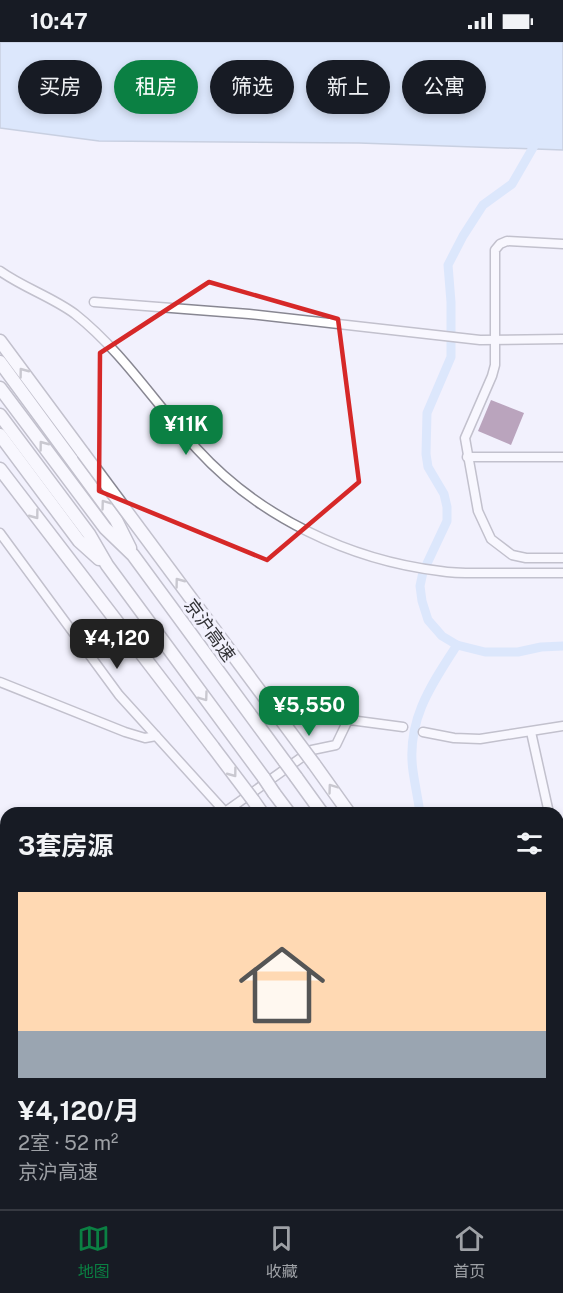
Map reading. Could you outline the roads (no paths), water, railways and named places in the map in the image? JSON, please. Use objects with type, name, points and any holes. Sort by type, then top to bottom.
[{"type":"highway","points":[[0,341],[346,807]]},
{"type":"highway","name":"京沪高速","points":[[0,362],[117,520],[133,555]]},
{"type":"highway","name":"京沪高速","points":[[0,388],[105,528],[133,555],[318,807]]},
{"type":"highway","points":[[0,415],[88,534],[107,566],[285,807]]},
{"type":"highway","points":[[0,435],[79,541],[107,566]]},
{"type":"highway","points":[[0,469],[258,807]]},
{"type":"street","points":[[563,244],[507,241],[495,250],[495,365],[465,438],[478,511],[491,539],[512,555],[526,558],[563,558]]},
{"type":"street","points":[[0,272],[74,313],[97,333],[198,451],[222,475],[276,514],[331,542],[364,554],[416,568],[460,573],[563,573]]},
{"type":"street","points":[[94,302],[249,314],[471,339],[563,339]]},
{"type":"street","points":[[467,457],[563,457]]},
{"type":"street","points":[[0,533],[119,695],[221,807]]},
{"type":"street","points":[[0,682],[125,732],[145,738],[156,736]]},
{"type":"street","points":[[234,807],[312,750],[336,745],[346,722],[350,720],[403,727]]},
{"type":"street","points":[[423,732],[469,740],[563,726]]},
{"type":"street","points":[[531,732],[548,807]]},
{"type":"water","points":[[0,42],[563,42],[563,150],[359,143],[99,141],[0,128]]},
{"type":"waterway","points":[[538,139],[512,184],[483,205],[448,265],[451,357],[427,413],[426,454],[428,467],[444,494],[447,521],[423,572],[420,586],[428,620],[442,636],[457,645],[485,652],[518,652],[541,647],[563,646]]},
{"type":"waterway","points":[[419,807],[413,771],[413,736],[430,689],[457,645]]}]
